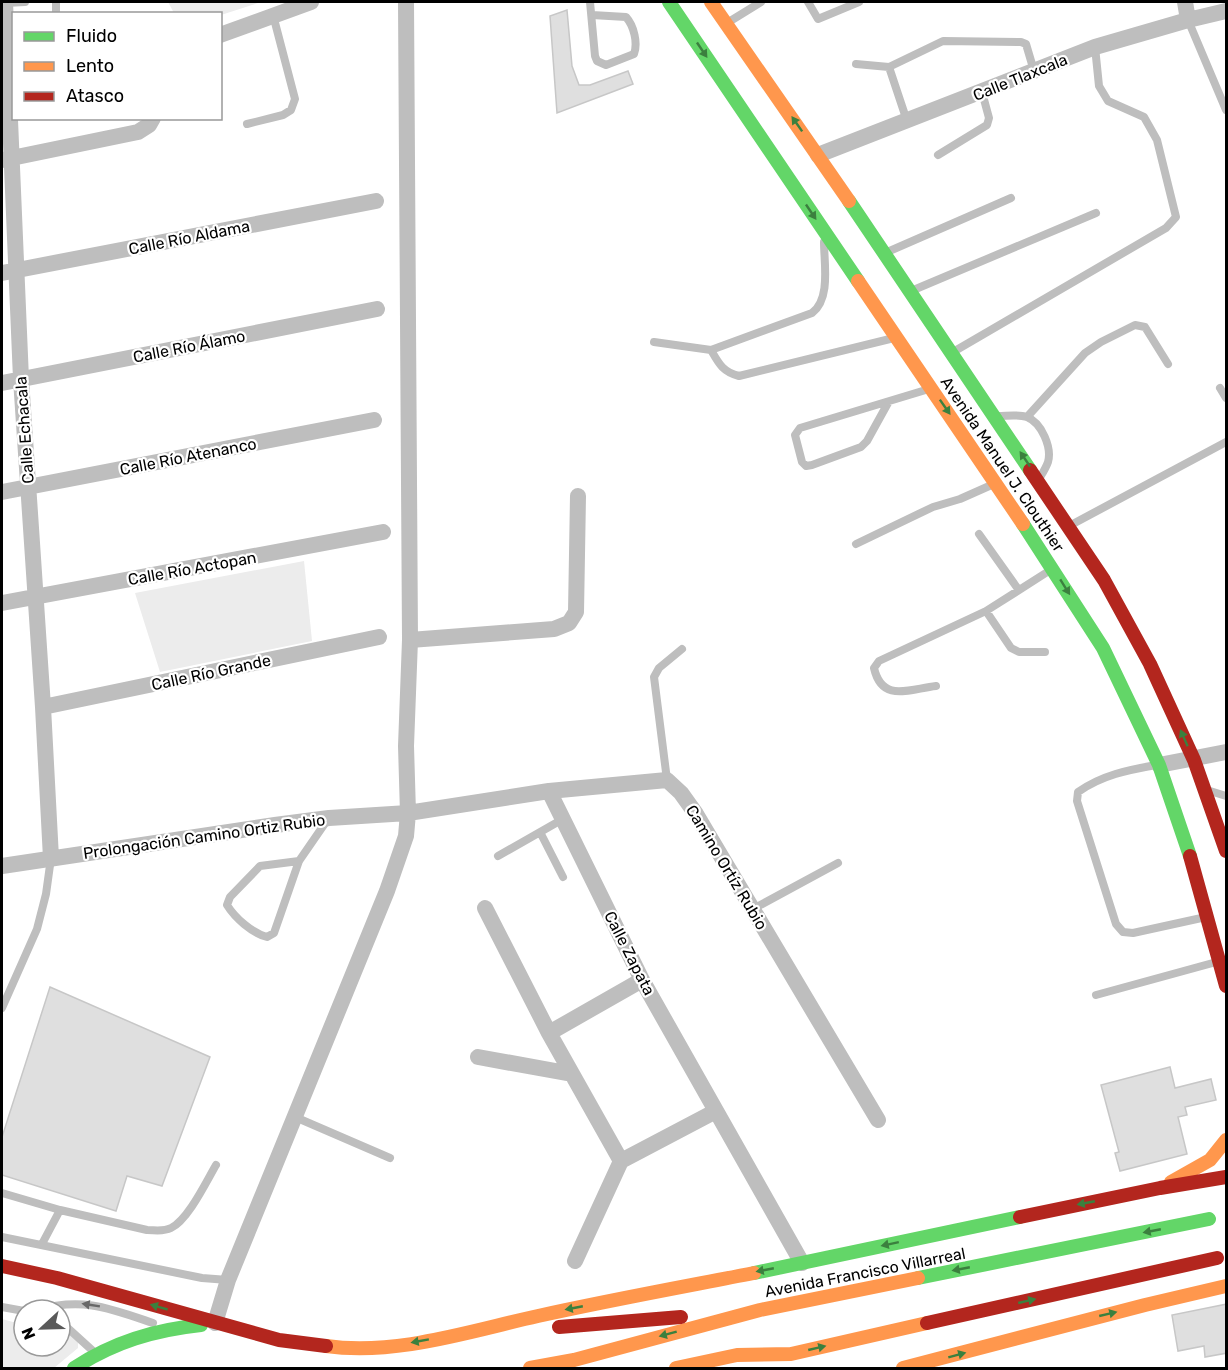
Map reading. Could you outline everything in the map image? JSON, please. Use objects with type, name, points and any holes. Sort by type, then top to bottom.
[{"type":"main road","name":"Avenida Manuel J. Clouthier","points":[[669,2],[997,483],[1103,648],[1160,765],[1179,820],[1227,986]]},
{"type":"main road","name":"Avenida Manuel J. Clouthier","points":[[711,2],[996,416],[1104,580],[1150,664],[1194,760],[1227,851]]},
{"type":"main road","points":[[1160,1188],[1209,1160],[1227,1140]]},
{"type":"main road","points":[[2,1266],[57,1278],[279,1340],[330,1347],[370,1348],[477,1331],[537,1316],[823,1259],[989,1223],[1160,1188],[1227,1177]]},
{"type":"main road","points":[[1203,1181],[1223,1196]]},
{"type":"main road","name":"Avenida Francisco Villarreal","points":[[530,1368],[574,1360],[760,1310],[1209,1219]]},
{"type":"main road","points":[[756,1368],[791,1354],[1217,1258]]},
{"type":"main road","points":[[903,1368],[1225,1285]]},
{"type":"main road","points":[[477,1331],[551,1328],[760,1310]]},
{"type":"main road","points":[[74,1368],[96,1353],[141,1334],[167,1328],[215,1323]]},
{"type":"main road","points":[[676,1368],[737,1355],[791,1354]]},
{"type":"street","name":"Calle Echacala","points":[[5,2],[9,272],[21,379],[51,858]]},
{"type":"street","points":[[222,34],[311,2]]},
{"type":"street","points":[[215,1323],[228,1280],[398,863],[406,836],[410,640],[406,2]]},
{"type":"street","points":[[1185,2],[1188,20]]},
{"type":"street","name":"Calle Tlaxcala","points":[[818,155],[1095,47],[1227,11]]},
{"type":"street","points":[[7,159],[138,132],[149,125],[152,120]]},
{"type":"street","name":"Calle Río Aldama","points":[[9,272],[376,201]]},
{"type":"street","name":"Calle Río Álamo","points":[[2,383],[377,309]]},
{"type":"street","name":"Calle Río Atenanco","points":[[2,492],[374,420]]},
{"type":"street","points":[[410,640],[554,629],[569,623],[576,612],[578,496]]},
{"type":"street","name":"Calle Río Actopan","points":[[2,603],[383,532]]},
{"type":"street","name":"Calle Río Grande","points":[[43,707],[379,637]]},
{"type":"street","points":[[1160,765],[1227,752]]},
{"type":"street","points":[[408,813],[549,791],[667,780]]},
{"type":"street","name":"Camino Ortíz Rubio","points":[[667,780],[681,793],[696,814],[878,1120]]},
{"type":"street","name":"Calle Zapata","points":[[549,791],[642,980],[802,1263]]},
{"type":"street","name":"Prolongación Camino Ortiz Rubio","points":[[2,866],[329,818],[408,813]]},
{"type":"street","points":[[485,908],[549,1033],[621,1161]]},
{"type":"street","points":[[549,1033],[642,980]]},
{"type":"street","points":[[478,1057],[572,1074]]},
{"type":"street","points":[[575,1261],[621,1161],[716,1111]]},
{"type":"lane","points":[[5,2],[25,2]]},
{"type":"lane","points":[[590,2],[597,61],[606,65],[634,54],[636,44],[630,21],[626,17],[592,15]]},
{"type":"lane","points":[[726,24],[761,2]]},
{"type":"lane","points":[[808,2],[818,19],[859,2]]},
{"type":"lane","points":[[247,124],[283,115],[291,110],[295,99],[273,15]]},
{"type":"lane","points":[[1188,20],[1227,110]]},
{"type":"lane","points":[[856,64],[889,67],[943,41],[1021,42],[1026,44],[1034,72]]},
{"type":"lane","points":[[952,352],[1166,228],[1176,217],[1157,140],[1144,117],[1108,101],[1099,86],[1095,47]]},
{"type":"lane","points":[[889,67],[907,121]]},
{"type":"lane","points":[[938,155],[987,125],[989,118],[982,92]]},
{"type":"lane","points":[[885,253],[1011,198]]},
{"type":"lane","points":[[910,291],[1096,213]]},
{"type":"lane","points":[[654,342],[711,350],[812,313],[819,308],[824,287],[825,232]]},
{"type":"lane","points":[[1027,417],[1084,353],[1135,325],[1145,327],[1168,364]]},
{"type":"lane","points":[[711,350],[720,366],[728,373],[740,376],[897,337]]},
{"type":"lane","points":[[1220,387],[1227,398]]},
{"type":"lane","points":[[888,403],[867,441],[861,447],[812,465],[806,466],[802,462],[796,431],[932,388]]},
{"type":"lane","points":[[996,416],[1027,417],[1042,433],[1049,454],[1047,465],[1038,479]]},
{"type":"lane","points":[[1069,526],[1227,442]]},
{"type":"lane","points":[[856,544],[933,507],[960,499],[997,483]]},
{"type":"lane","points":[[979,534],[1018,589]]},
{"type":"lane","points":[[936,686],[891,692],[884,688],[876,678],[874,668],[879,661],[986,611],[1053,568]]},
{"type":"lane","points":[[986,611],[1011,648],[1019,652],[1045,652]]},
{"type":"lane","points":[[667,780],[654,677],[659,668],[682,649]]},
{"type":"lane","points":[[1160,765],[1122,771],[1088,785],[1078,792],[1077,801],[1116,924],[1123,932],[1133,933],[1208,916]]},
{"type":"lane","points":[[1204,790],[1227,796]]},
{"type":"lane","points":[[299,861],[260,866],[230,897],[227,905],[232,913],[259,935],[267,937],[274,933],[299,861],[329,818]]},
{"type":"lane","points":[[498,856],[563,819]]},
{"type":"lane","points":[[540,832],[563,877]]},
{"type":"lane","points":[[2,1008],[37,929],[46,894],[51,858]]},
{"type":"lane","points":[[753,909],[838,863]]},
{"type":"lane","points":[[1096,994],[1221,960]]},
{"type":"lane","points":[[295,1117],[390,1158]]},
{"type":"lane","points":[[2,1193],[60,1210],[147,1230],[161,1231],[171,1228],[182,1220],[216,1165]]},
{"type":"lane","points":[[42,1245],[60,1210]]},
{"type":"lane","points":[[2,1237],[202,1278],[228,1280]]},
{"type":"lane","points":[[72,1303],[83,1303],[107,1308],[167,1328]]},
{"type":"lane","points":[[72,1330],[96,1353]]},
{"type":"shaded area","points":[[168,2],[261,2],[222,15],[222,12],[173,12]]},
{"type":"shaded area","points":[[304,561],[312,641],[160,672],[135,593]]},
{"type":"shaded area","points":[[2,1319],[12,1322],[12,1358],[66,1358],[54,1368],[2,1368]]},
{"type":"shaded area","points":[[72,1332],[78,1336],[78,1348],[72,1353]]},
{"type":"building","points":[[567,10],[572,66],[579,85],[590,85],[628,71],[633,84],[557,113],[550,16]]},
{"type":"building","points":[[50,987],[210,1057],[162,1186],[127,1176],[116,1211],[2,1175],[2,1137]]},
{"type":"building","points":[[1170,1067],[1175,1088],[1211,1079],[1216,1100],[1185,1107],[1187,1115],[1178,1117],[1187,1154],[1120,1171],[1115,1153],[1119,1152],[1101,1085]]},
{"type":"building","points":[[1227,1304],[1227,1353],[1205,1357],[1204,1346],[1178,1351],[1172,1315]]},
{"type":"traffic: fast","points":[[669,2],[858,281]]},
{"type":"traffic: fast","points":[[849,201],[1030,470]]},
{"type":"traffic: fast","points":[[1023,524],[1103,648],[1159,765],[1190,856]]},
{"type":"traffic: fast","points":[[754,1273],[1020,1217]]},
{"type":"traffic: fast","points":[[918,1278],[1209,1219]]},
{"type":"traffic: fast","points":[[74,1368],[119,1344],[167,1330],[201,1325]]},
{"type":"traffic: slow","points":[[711,2],[849,201]]},
{"type":"traffic: slow","points":[[858,281],[1023,524]]},
{"type":"traffic: slow","points":[[1171,1182],[1210,1160],[1226,1140]]},
{"type":"traffic: slow","points":[[326,1346],[379,1348],[406,1345],[565,1310],[754,1273]]},
{"type":"traffic: slow","points":[[530,1368],[574,1360],[760,1310],[918,1278]]},
{"type":"traffic: slow","points":[[903,1368],[1226,1286]]},
{"type":"traffic: slow","points":[[676,1368],[737,1355],[791,1354],[927,1323]]},
{"type":"traffic: jam","points":[[1030,470],[1104,580],[1150,664],[1194,760],[1226,851]]},
{"type":"traffic: jam","points":[[1190,856],[1226,986]]},
{"type":"traffic: jam","points":[[1020,1217],[1226,1177]]},
{"type":"traffic: jam","points":[[927,1323],[1217,1258]]},
{"type":"traffic: jam","points":[[2,1266],[57,1278],[279,1340],[326,1346]]},
{"type":"traffic: jam","points":[[559,1327],[681,1317]]}]
